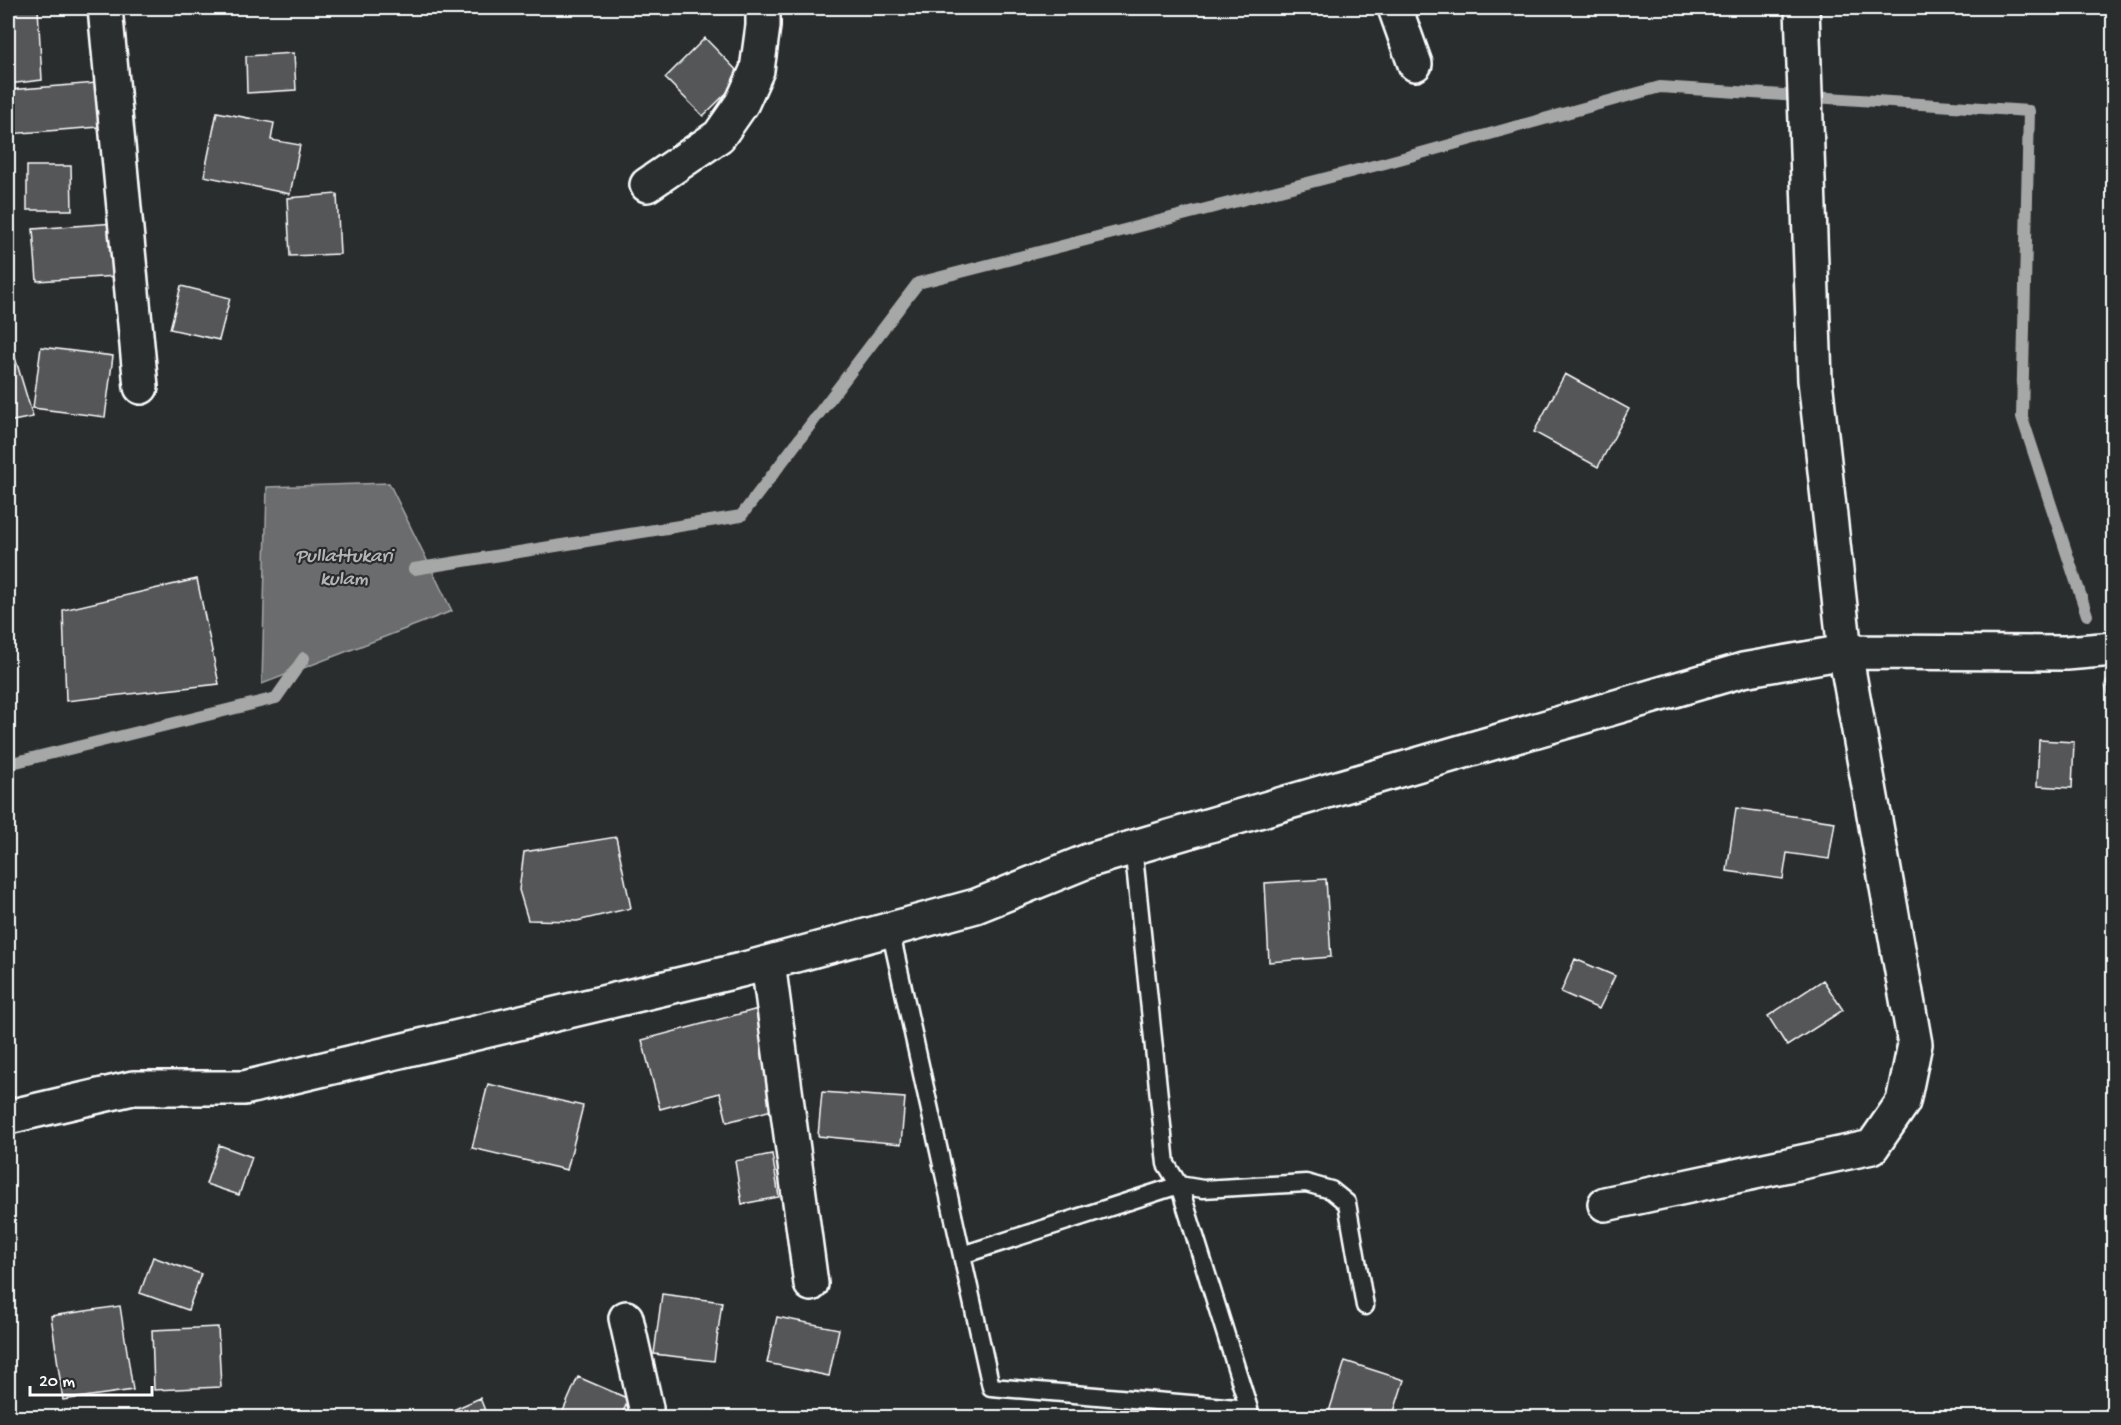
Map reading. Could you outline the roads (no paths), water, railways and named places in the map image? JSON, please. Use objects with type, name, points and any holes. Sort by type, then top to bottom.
[{"type":"street","points":[[105,8],[141,387]]},
{"type":"street","points":[[647,185],[719,136],[742,103],[757,70],[763,8]]},
{"type":"street","points":[[1395,8],[1415,64]]},
{"type":"street","points":[[1605,1204],[1872,1148],[1903,1102],[1915,1044],[1845,652],[1815,380],[1802,8]]},
{"type":"street","points":[[8,1117],[133,1088],[244,1088],[768,963],[976,906],[1090,860],[1133,846],[1743,670],[1845,652],[2066,653],[2114,649]]},
{"type":"street","points":[[768,963],[811,1284]]},
{"type":"street","points":[[626,1318],[646,1408],[645,1418]]},
{"type":"lane","points":[[890,929],[991,1387],[1249,1409],[1179,1185],[1166,1164],[1133,846]]},
{"type":"lane","points":[[962,1256],[1179,1185],[1203,1189],[1306,1183],[1331,1190],[1347,1203],[1365,1306]]},
{"type":"water","name":"Pullattukari kulam","points":[[389,483],[452,611],[262,684],[267,487]]},
{"type":"waterway","points":[[414,569],[741,516],[918,283],[1385,163],[1660,87],[2029,111],[2022,417],[2087,615]]},
{"type":"waterway","points":[[8,764],[276,698],[304,658]]},
{"type":"waterway","points":[[2110,685],[2114,695]]}]
